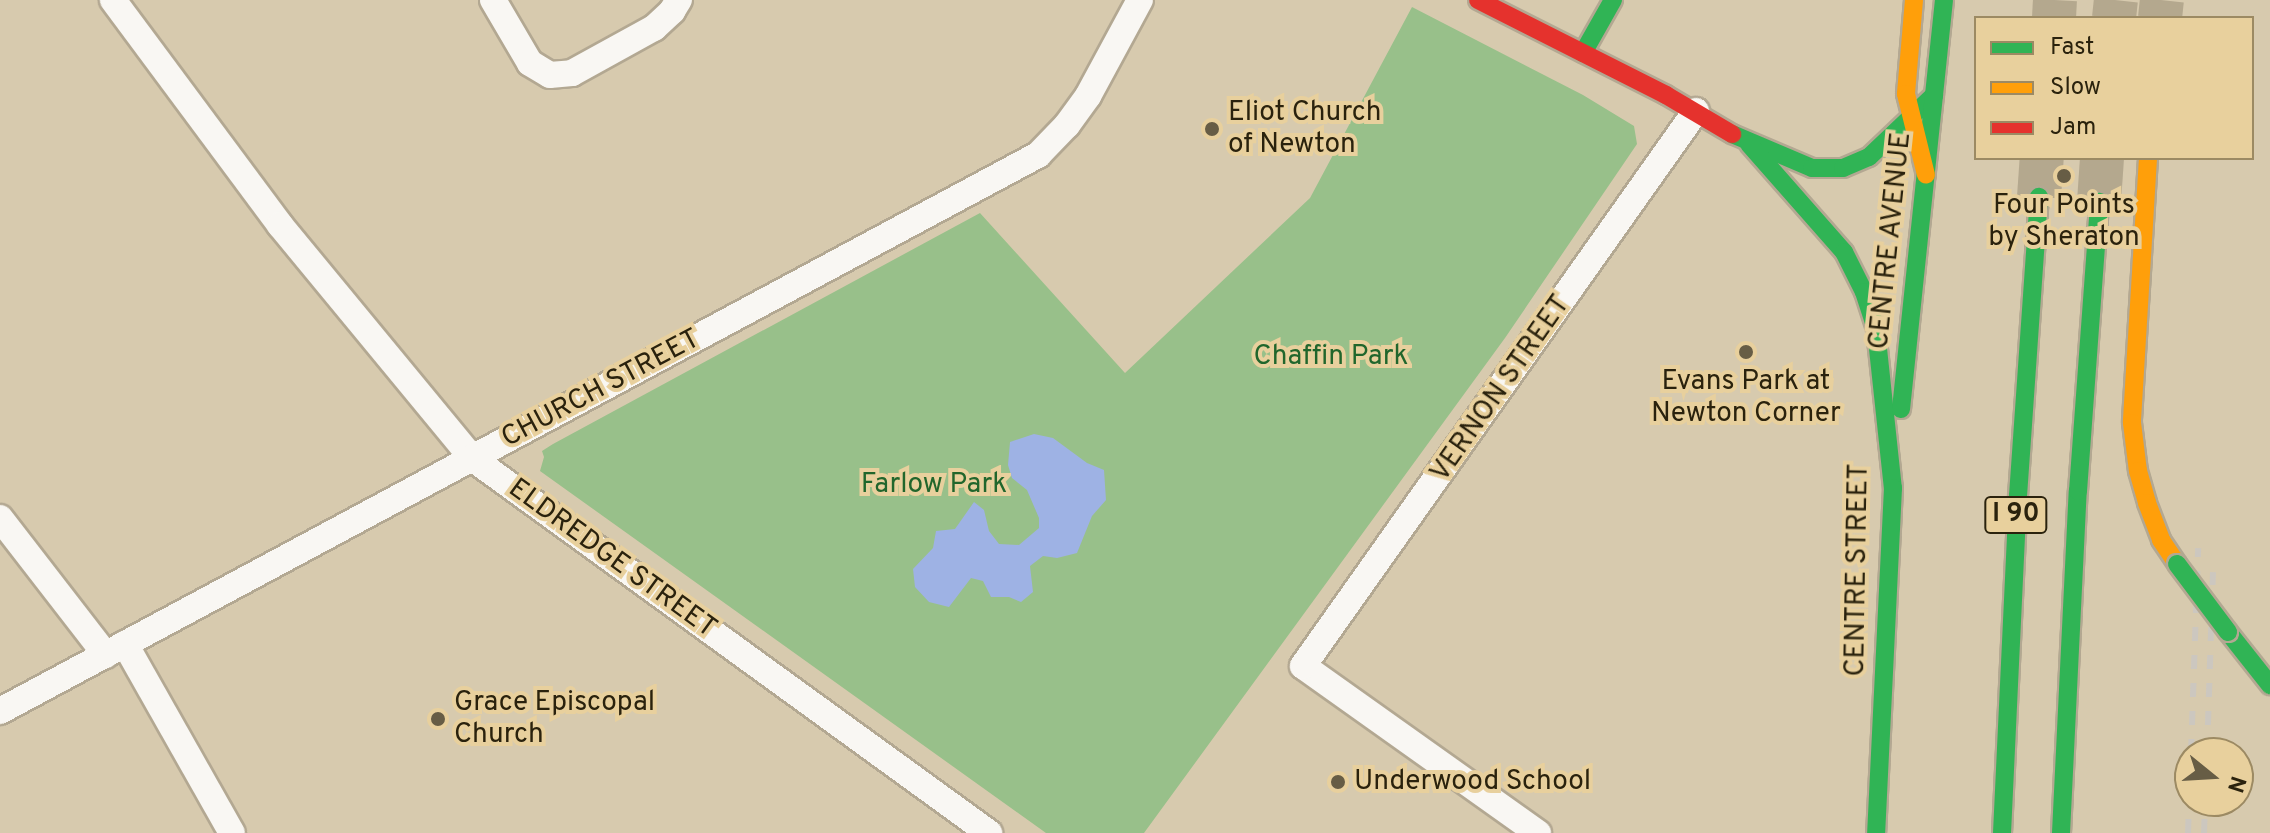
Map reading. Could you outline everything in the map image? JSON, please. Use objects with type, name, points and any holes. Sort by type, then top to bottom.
[{"type":"main road","name":"CENTRE STREET","points":[[1478,0],[1696,111],[1749,144],[1804,166],[1843,168],[1875,154],[1934,95]]},
{"type":"main road","points":[[1583,53],[1613,0]]},
{"type":"main road","points":[[1914,0],[1906,94],[1926,175]]},
{"type":"main road","name":"CENTRE AVENUE","points":[[1893,488],[1944,0]]},
{"type":"main road","name":"CENTRE STREET","points":[[1749,144],[1833,237],[1864,292],[1876,330],[1893,488],[1878,833]]},
{"type":"main road","points":[[2148,160],[2132,423],[2145,495],[2161,540],[2270,685]]},
{"type":"main road","name":"I 90","points":[[2002,833],[2016,526],[2039,197]]},
{"type":"main road","name":"I 90","points":[[2061,833],[2078,477],[2099,202]]},
{"type":"street","name":"ELDREDGE STREET","points":[[113,0],[280,225],[472,458],[989,833]]},
{"type":"street","points":[[493,0],[530,63],[550,75],[572,73],[654,28],[679,0]]},
{"type":"street","name":"CHURCH STREET","points":[[0,711],[1038,155],[1067,125],[1088,96],[1140,0]]},
{"type":"street","name":"VERNON STREET","points":[[1538,833],[1303,666],[1696,111]]},
{"type":"street","points":[[0,518],[116,650],[232,833]]},
{"type":"green space","name":"Farlow Park","points":[[1412,7],[1583,95],[1634,126],[1637,144],[1505,338],[1144,833],[1046,833],[540,471],[544,457],[542,451],[553,444],[980,213],[1125,373],[1310,198]]},
{"type":"water","points":[[1034,434],[1053,438],[1087,463],[1104,470],[1106,500],[1092,516],[1077,553],[1057,558],[1043,556],[1030,566],[1033,592],[1021,602],[1009,597],[991,597],[983,581],[971,578],[949,607],[929,602],[915,587],[913,569],[933,548],[936,531],[955,529],[974,502],[984,510],[989,531],[999,544],[1019,545],[1039,528],[1039,518],[1027,490],[1012,478],[1008,465],[1010,442]]},
{"type":"tunnel","points":[[2054,16],[2055,0]]},
{"type":"tunnel","points":[[2114,16],[2116,0]]},
{"type":"tunnel","points":[[2160,16],[2162,0]]},
{"type":"tunnel","points":[[2039,197],[2042,160]]},
{"type":"tunnel","points":[[2099,202],[2102,160]]},
{"type":"railway","points":[[2192,737],[2198,548]]},
{"type":"railway","points":[[2208,737],[2213,572]]},
{"type":"railway","points":[[2188,833],[2189,817]]},
{"type":"railway","points":[[2204,817],[2204,833]]},
{"type":"traffic: fast","points":[[1583,53],[1613,0]]},
{"type":"traffic: fast","points":[[1901,409],[1944,0]]},
{"type":"traffic: fast","points":[[1732,134],[1812,168],[1843,168],[1869,157],[1934,95]]},
{"type":"traffic: fast","points":[[1749,144],[1844,252],[1864,292],[1876,330],[1893,488],[1876,833]]},
{"type":"traffic: fast","points":[[2002,833],[2018,496],[2039,197]]},
{"type":"traffic: fast","points":[[2061,833],[2078,491],[2099,202]]},
{"type":"traffic: fast","points":[[2177,564],[2228,632]]},
{"type":"traffic: fast","points":[[2228,632],[2270,685]]},
{"type":"traffic: slow","points":[[1914,0],[1906,94],[1926,175]]},
{"type":"traffic: slow","points":[[2148,160],[2132,423],[2138,471],[2147,503],[2161,540],[2177,564]]},
{"type":"traffic: jam","points":[[1478,0],[1666,95],[1732,134]]},
{"type":"place","name":"Eliot Church of Newton","points":[[1212,129]]},
{"type":"place","name":"Four Points by Sheraton","points":[[2064,176]]},
{"type":"place","name":"Evans Park at Newton Corner","points":[[1746,352]]},
{"type":"place","name":"Grace Episcopal Church","points":[[438,719]]},
{"type":"place","name":"Underwood School","points":[[1338,782]]},
{"type":"park label","name":"Chaffin Park","points":[[1331,357]]}]
